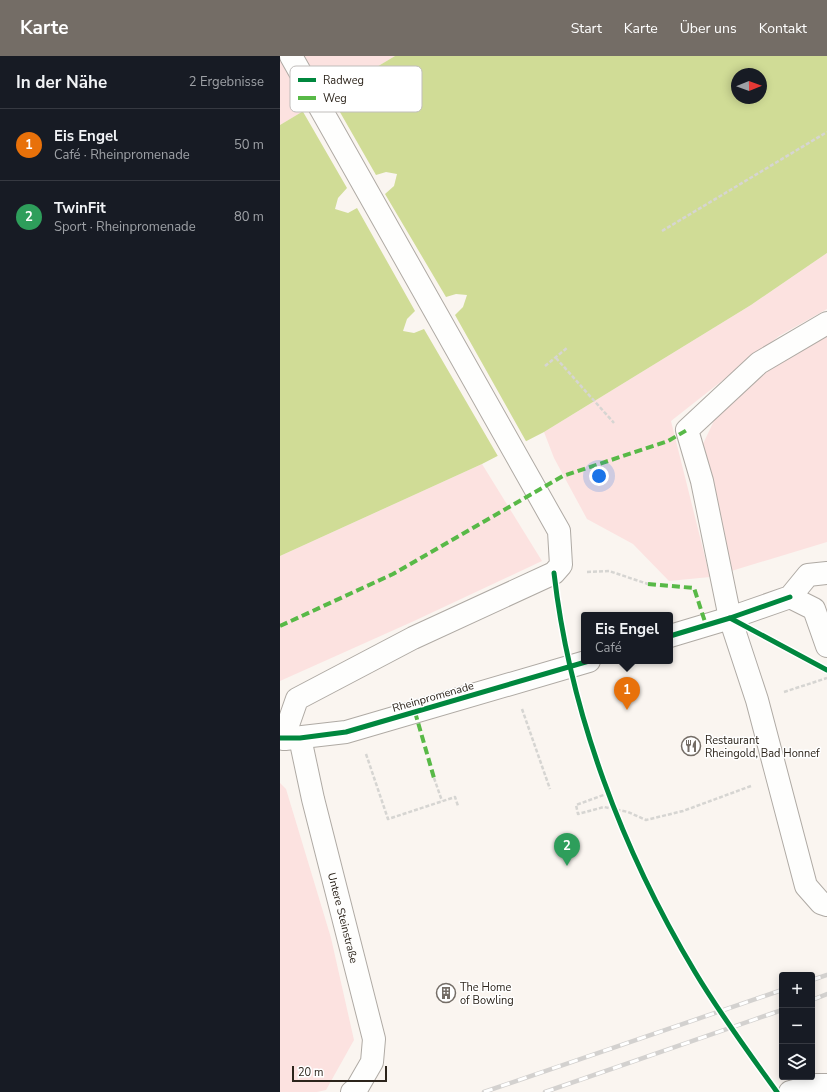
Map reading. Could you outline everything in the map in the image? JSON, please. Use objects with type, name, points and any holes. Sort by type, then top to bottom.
[{"type":"main road","points":[[290,56],[296,66]]},
{"type":"main road","points":[[288,738],[297,699],[413,638],[554,573],[561,565],[559,531],[322,112]]},
{"type":"main road","points":[[827,323],[759,363],[687,430],[702,481],[730,618],[757,700],[806,886],[821,903],[827,905]]},
{"type":"main road","points":[[673,635],[730,618],[790,597],[808,575],[827,573]]},
{"type":"main road","points":[[790,597],[814,609],[827,646]]},
{"type":"main road","name":"Rheinpromenade","points":[[288,738],[346,732],[358,729],[581,663]]},
{"type":"main road","name":"Untere Steinstraße","points":[[288,738],[313,798],[374,1040],[372,1062],[357,1088],[352,1092]]},
{"type":"main road","points":[[790,1092],[816,1085],[827,1085]]},
{"type":"path","points":[[662,231],[827,132]]},
{"type":"path","points":[[545,366],[567,348]]},
{"type":"path","points":[[556,358],[614,423]]},
{"type":"path","points":[[586,572],[609,571],[648,584]]},
{"type":"path","points":[[757,700],[827,678]]},
{"type":"path","points":[[514,684],[550,789]]},
{"type":"path","points":[[358,729],[388,819],[455,797],[458,806]]},
{"type":"path","points":[[609,793],[576,805],[578,814],[604,807],[628,812],[646,820],[683,811],[777,777]]},
{"type":"path","points":[[434,778],[442,801]]},
{"type":"shaded area","points":[[280,56],[395,56],[378,66],[290,66],[290,112],[302,112],[280,125]]},
{"type":"shaded area","points":[[395,56],[827,56],[827,253],[751,305],[544,432],[482,464],[280,556],[280,125],[302,112],[422,112],[422,66],[378,66]]},
{"type":"shaded area","points":[[827,253],[827,309],[779,336],[671,421],[710,577],[669,581],[633,544],[587,519],[554,458],[544,432],[751,305]]},
{"type":"shaded area","points":[[827,335],[827,542],[728,572],[701,448],[722,404],[788,356]]},
{"type":"shaded area","points":[[482,464],[542,561],[414,621],[280,681],[280,556]]},
{"type":"shaded area","points":[[280,783],[286,789],[331,938],[354,1040],[326,1090],[317,1092],[280,1092]]},
{"type":"pier","points":[[303,112],[340,112],[376,175],[386,172],[397,174],[394,186],[385,194],[446,297],[456,294],[467,295],[463,307],[455,315],[527,443],[499,458],[424,329],[414,333],[403,331],[407,319],[415,311],[357,208],[348,213],[335,209],[338,198],[347,188]]},
{"type":"railway","points":[[815,979],[827,975]]},
{"type":"railway","points":[[484,1092],[779,991]]},
{"type":"railway","points":[[815,999],[827,994]]},
{"type":"railway","points":[[545,1092],[779,1011]]},
{"type":"marked path","points":[[280,626],[393,574],[563,476],[668,441],[687,430]]},
{"type":"marked path","points":[[648,584],[694,588],[706,625]]},
{"type":"marked path","points":[[415,712],[434,778]]},
{"type":"cycle path","points":[[554,573],[562,625],[573,678],[587,729],[623,830],[645,879],[695,972],[745,1048],[777,1092]]},
{"type":"cycle path","points":[[673,635],[730,618],[790,597]]},
{"type":"cycle path","points":[[730,618],[827,670]]},
{"type":"cycle path","points":[[280,738],[300,738],[346,732],[581,663]]},
{"type":"place","name":"Eis Engel","points":[[627,710]]},
{"type":"place","name":"Restaurant Rheingold, Bad Honnef","points":[[691,746]]},
{"type":"place","name":"TwinFit","points":[[567,866]]},
{"type":"place","name":"The Home of Bowling","points":[[446,993]]}]
